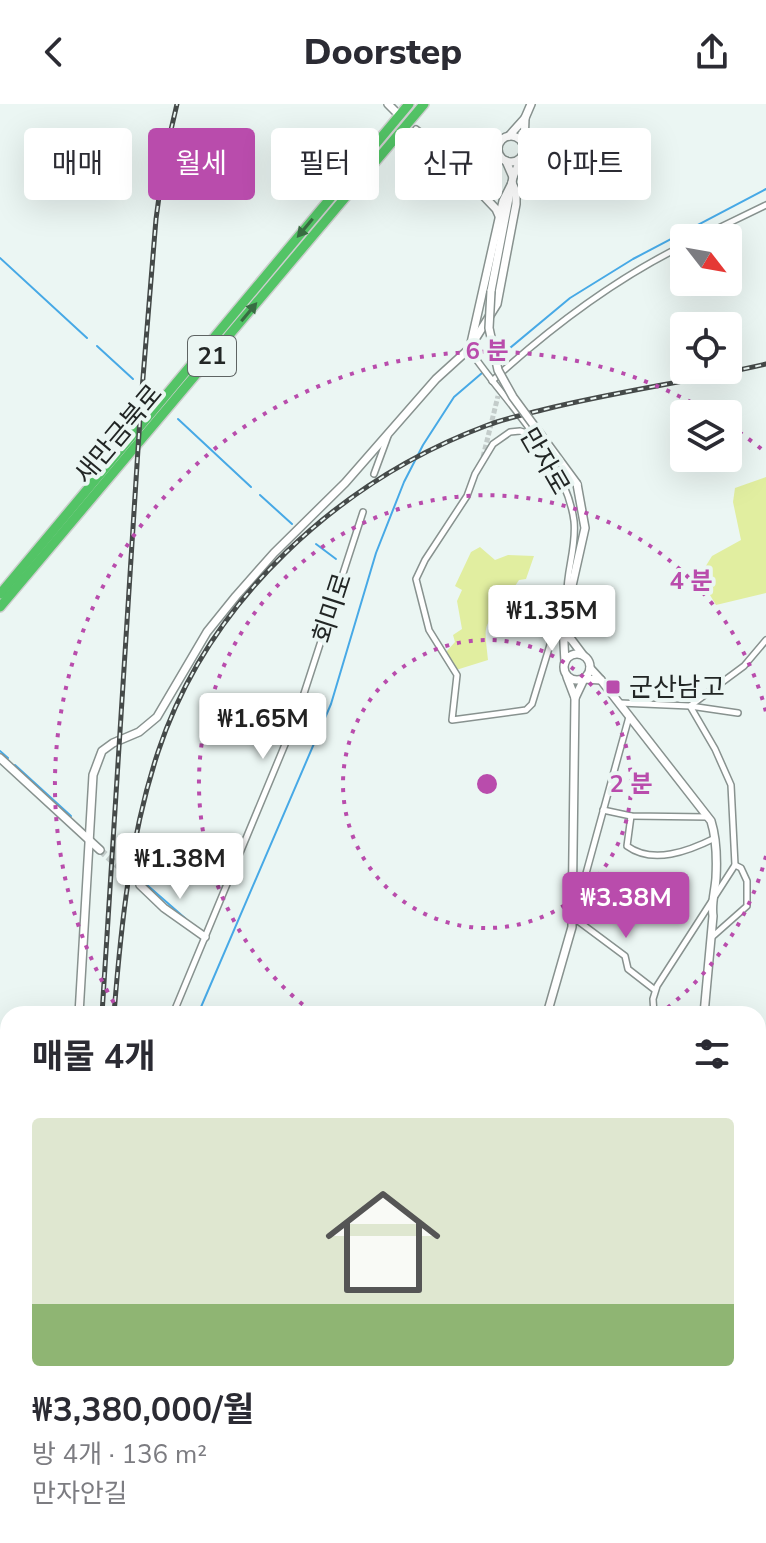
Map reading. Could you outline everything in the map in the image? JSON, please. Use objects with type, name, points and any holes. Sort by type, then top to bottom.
[{"type":"highway","name":"새만금북로","points":[[66,522],[409,104]]},
{"type":"highway","name":"새만금북로","points":[[0,594],[66,522],[424,104]]},
{"type":"highway","points":[[0,587],[66,522]]},
{"type":"highway","points":[[0,609],[66,522]]},
{"type":"street","points":[[388,104],[396,112]]},
{"type":"street","points":[[524,128],[531,104]]},
{"type":"street","points":[[79,1006],[93,775],[102,751],[139,732],[157,717],[207,632],[236,596],[274,553],[345,483],[436,379],[469,349],[497,304],[516,204],[516,192],[498,147],[525,118]]},
{"type":"street","points":[[502,139],[518,139]]},
{"type":"street","points":[[503,159],[515,161],[518,157]]},
{"type":"street","points":[[469,349],[500,218],[518,164]]},
{"type":"street","name":"만자로","points":[[512,180],[491,291],[489,328],[498,370],[513,397],[577,484],[585,528],[563,626],[565,662]]},
{"type":"street","points":[[487,200],[500,218]]},
{"type":"street","points":[[727,224],[766,205]]},
{"type":"street","points":[[489,378],[575,311],[639,267],[670,252]]},
{"type":"street","name":"만자로","points":[[469,349],[533,435],[564,485],[574,520],[567,606]]},
{"type":"street","points":[[498,389],[498,396]]},
{"type":"street","points":[[374,474],[391,428]]},
{"type":"street","points":[[533,435],[520,431],[493,444],[475,474],[467,496],[416,579],[429,630],[457,675],[452,720],[526,710],[532,704],[553,635],[563,626]]},
{"type":"street","points":[[479,470],[483,457]]},
{"type":"street","name":"회미로","points":[[176,1006],[295,723],[363,512]]},
{"type":"street","points":[[564,636],[571,639],[589,661],[590,668],[709,817],[716,838],[716,881],[711,906],[713,916],[705,1006]]},
{"type":"street","points":[[690,706],[744,666],[766,640]]},
{"type":"street","points":[[572,927],[575,698],[566,675],[565,662],[574,654],[583,655]]},
{"type":"street","points":[[575,698],[590,668]]},
{"type":"street","points":[[566,675],[573,680],[601,680]]},
{"type":"street","points":[[620,703],[690,706],[738,713]]},
{"type":"street","points":[[654,1006],[655,990],[735,865],[731,785],[690,706]]},
{"type":"street","points":[[549,1006],[629,717]]},
{"type":"street","points":[[0,758],[100,850]]},
{"type":"street","points":[[603,810],[631,816],[709,817]]},
{"type":"street","points":[[631,816],[627,846],[633,851],[675,854],[716,838]]},
{"type":"street","points":[[711,938],[747,906],[747,881],[741,868],[735,865]]},
{"type":"street","points":[[140,885],[164,908],[205,937]]},
{"type":"street","points":[[574,918],[625,956],[628,969],[655,990]]},
{"type":"green space","points":[[766,477],[766,593],[716,605],[699,577],[712,556],[741,540],[733,502],[735,488]]},
{"type":"green space","points":[[480,547],[495,560],[508,555],[534,556],[526,579],[519,580],[511,592],[510,605],[489,621],[486,640],[488,660],[456,670],[446,652],[455,642],[453,635],[462,629],[457,601],[462,590],[455,586],[471,552]]},
{"type":"waterway","points":[[498,358],[570,298],[633,259],[766,189]]},
{"type":"waterway","points":[[0,258],[87,338]]},
{"type":"waterway","points":[[97,346],[133,379]]},
{"type":"waterway","points":[[201,1006],[331,704],[376,553],[404,482],[454,397],[482,373]]},
{"type":"waterway","points":[[178,419],[251,487]]},
{"type":"waterway","points":[[260,495],[292,524]]},
{"type":"waterway","points":[[316,544],[336,559]]},
{"type":"waterway","points":[[0,751],[8,758]]},
{"type":"waterway","points":[[15,765],[71,816]]},
{"type":"waterway","points":[[147,885],[186,919]]},
{"type":"tunnel","points":[[483,457],[498,396]]},
{"type":"tunnel","points":[[100,850],[140,885]]},
{"type":"railway","points":[[103,1006],[141,402],[156,219],[164,160],[177,104]]},
{"type":"railway","points":[[115,1006],[128,882],[140,816],[158,752],[180,697],[210,645],[245,596],[286,552],[332,513],[381,478],[433,449],[488,425],[573,403],[766,364]]},
{"type":"place","name":"군산남고","points":[[613,687]]}]
